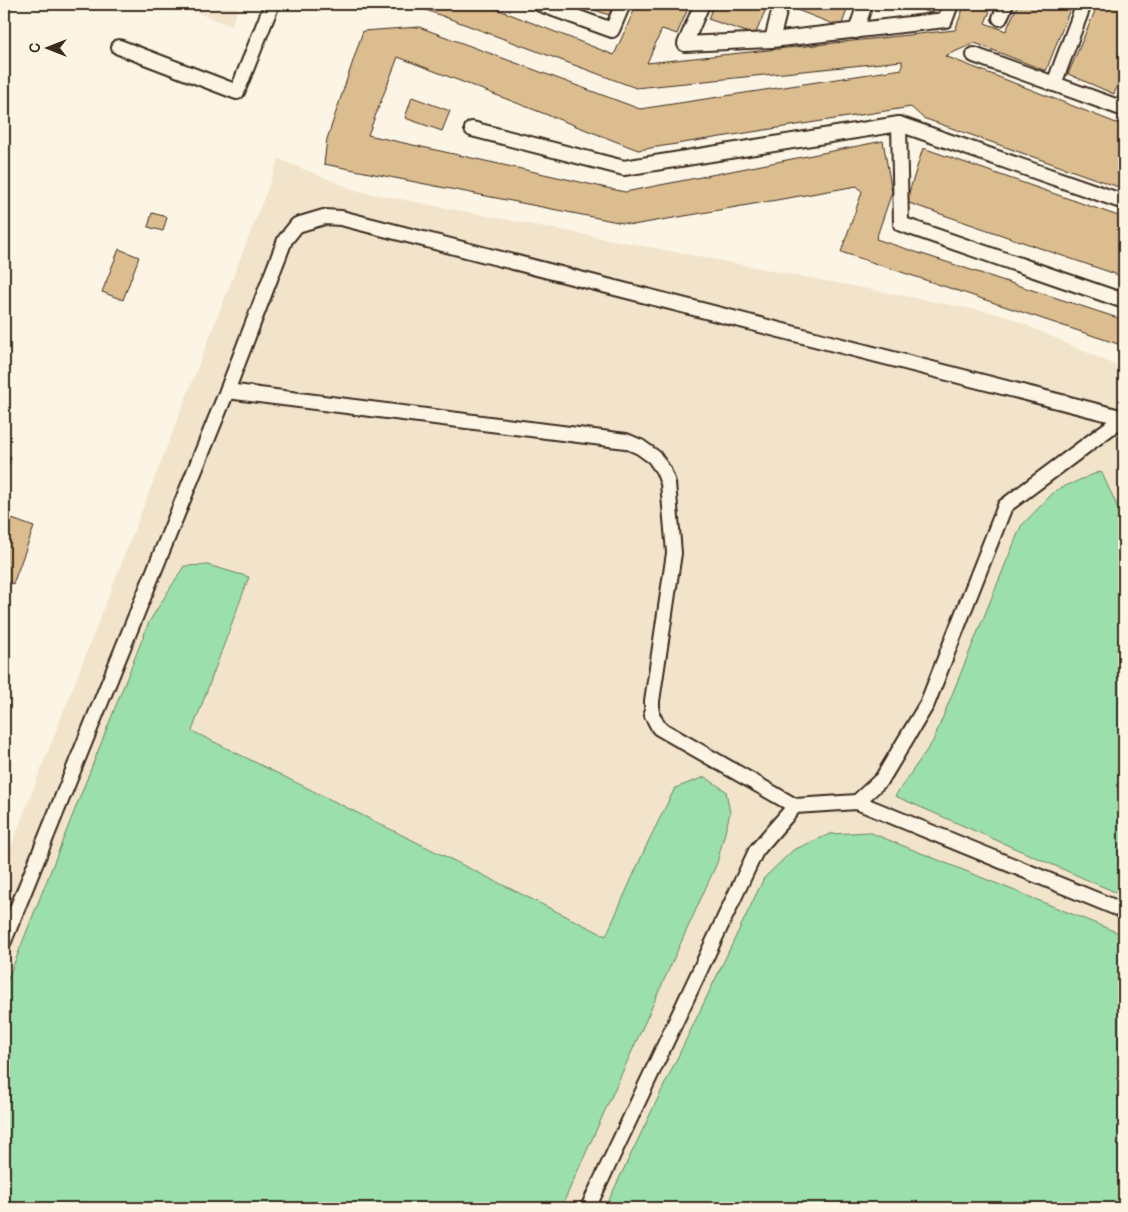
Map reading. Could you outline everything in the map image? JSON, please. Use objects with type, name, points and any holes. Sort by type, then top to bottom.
[{"type":"lane","points":[[119,46],[238,92],[272,4]]},
{"type":"lane","points":[[540,4],[612,30],[623,4]]},
{"type":"lane","points":[[702,4],[686,44],[772,40],[944,20],[951,4]]},
{"type":"lane","points":[[772,40],[781,4]]},
{"type":"lane","points":[[856,30],[865,4]]},
{"type":"lane","points":[[1000,18],[1006,4]]},
{"type":"lane","points":[[1054,84],[1084,4]]},
{"type":"lane","points":[[974,55],[1121,108],[1124,102]]},
{"type":"lane","points":[[472,130],[624,168],[899,124],[1124,202]]},
{"type":"lane","points":[[899,124],[901,224],[1124,301]]},
{"type":"lane","points":[[4,941],[227,391],[285,240],[298,225],[324,217],[341,218],[1124,418]]},
{"type":"lane","points":[[227,391],[626,441],[640,447],[654,457],[668,483],[674,553],[652,701],[652,715],[659,728],[795,806],[857,802],[1124,911]]},
{"type":"lane","points":[[857,802],[882,779],[927,704],[1005,506],[1124,418]]},
{"type":"lane","points":[[588,1208],[756,852],[795,806]]},
{"type":"shaded area","points":[[176,4],[240,4],[231,26]]},
{"type":"shaded area","points":[[279,159],[358,191],[1004,315],[1124,369],[1124,1208],[4,1208],[4,864]]},
{"type":"green space","points":[[1101,471],[1124,521],[1124,896],[895,796],[933,741],[1021,526],[1056,490]]},
{"type":"green space","points":[[208,565],[249,577],[192,731],[606,936],[648,842],[675,788],[705,777],[726,791],[730,813],[717,863],[561,1208],[4,1208],[4,989],[149,622],[184,566]]},
{"type":"green space","points":[[869,832],[1124,935],[1124,1208],[605,1208],[764,878],[793,850],[830,834]]},
{"type":"building","points":[[410,4],[484,4],[614,55],[637,4],[690,4],[677,34],[662,29],[647,63],[955,30],[965,4],[993,4],[985,23],[1006,31],[1018,4],[1072,4],[1046,71],[975,43],[945,56],[1124,126],[1124,189],[923,118],[911,107],[638,150],[398,57],[368,135],[625,192],[883,141],[892,192],[876,239],[1124,320],[1124,346],[841,252],[862,192],[857,186],[633,225],[324,164],[327,139],[363,31],[419,27],[640,109],[902,69],[902,61],[636,88]]},
{"type":"building","points":[[577,4],[614,4],[609,15]]},
{"type":"building","points":[[714,4],[768,4],[755,35],[708,19]]},
{"type":"building","points":[[800,4],[849,4],[841,27],[797,10]]},
{"type":"building","points":[[906,4],[934,4],[931,13]]},
{"type":"building","points":[[1098,4],[1124,4],[1124,69],[1114,94],[1068,74]]},
{"type":"building","points":[[412,97],[450,111],[442,131],[405,118]]},
{"type":"building","points":[[923,148],[1124,218],[1124,277],[906,202]]},
{"type":"building","points":[[152,213],[167,217],[163,231],[148,227]]},
{"type":"building","points":[[119,249],[139,257],[123,300],[102,292]]},
{"type":"building","points":[[4,455],[11,458],[4,476]]},
{"type":"building","points":[[4,516],[34,527],[13,584],[4,581]]}]
